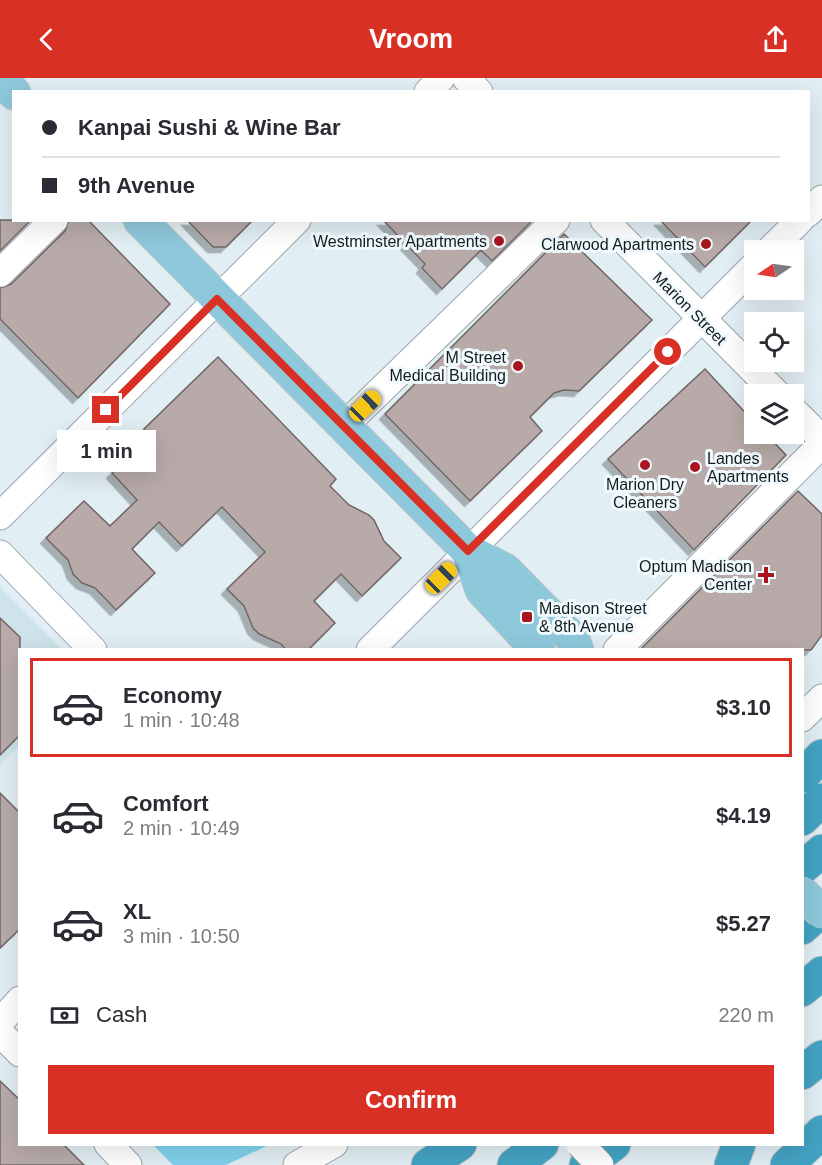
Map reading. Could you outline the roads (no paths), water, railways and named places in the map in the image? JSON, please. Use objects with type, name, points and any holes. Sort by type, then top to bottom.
[{"type":"highway","points":[[804,774],[822,756]]},
{"type":"highway","points":[[804,817],[822,800]]},
{"type":"highway","points":[[804,866],[822,851]]},
{"type":"highway","points":[[804,926],[822,911]]},
{"type":"highway","points":[[804,988],[822,973]]},
{"type":"highway","points":[[804,1071],[822,1057]]},
{"type":"highway","points":[[787,1165],[822,1132]]},
{"type":"highway","points":[[411,1165],[424,1146]]},
{"type":"highway","points":[[428,1165],[456,1146]]},
{"type":"highway","points":[[514,1165],[539,1146]]},
{"type":"highway","points":[[586,1165],[611,1146]]},
{"type":"highway","points":[[731,1165],[738,1146]]},
{"type":"main road","points":[[0,79],[12,91]]},
{"type":"main road","points":[[142,222],[468,551],[505,570],[573,639],[576,648]]},
{"type":"main road","points":[[468,551],[482,591],[536,648]]},
{"type":"main road","points":[[804,895],[822,911]]},
{"type":"street","points":[[430,90],[441,78]]},
{"type":"street","points":[[466,78],[477,90]]},
{"type":"street","points":[[810,211],[822,199]]},
{"type":"street","points":[[0,273],[52,222]]},
{"type":"street","points":[[0,516],[295,222]]},
{"type":"street","points":[[344,426],[554,222]]},
{"type":"street","name":"Marion Street","points":[[606,222],[767,384]]},
{"type":"street","points":[[780,240],[798,222]]},
{"type":"street","points":[[372,648],[744,276]]},
{"type":"street","points":[[804,421],[822,439]]},
{"type":"street","points":[[619,648],[822,444]]},
{"type":"street","points":[[0,554],[91,648]]},
{"type":"street","points":[[804,716],[822,698]]},
{"type":"street","points":[[0,1022],[18,1002]]},
{"type":"street","points":[[0,1033],[18,1051]]},
{"type":"street","points":[[297,1165],[330,1146]]},
{"type":"street","points":[[582,1146],[600,1165]]},
{"type":"place","name":"Westminster Apartments","points":[[499,241]]},
{"type":"place","name":"Clarwood Apartments","points":[[706,244]]},
{"type":"place","name":"M Street Medical Building","points":[[518,366]]},
{"type":"place","name":"Marion Dry Cleaners","points":[[645,465]]},
{"type":"place","name":"Landes Apartments","points":[[695,467]]},
{"type":"place","name":"Optum Madison Center","points":[[766,575]]},
{"type":"place","name":"Madison Street & 8th Avenue","points":[[527,617]]}]
